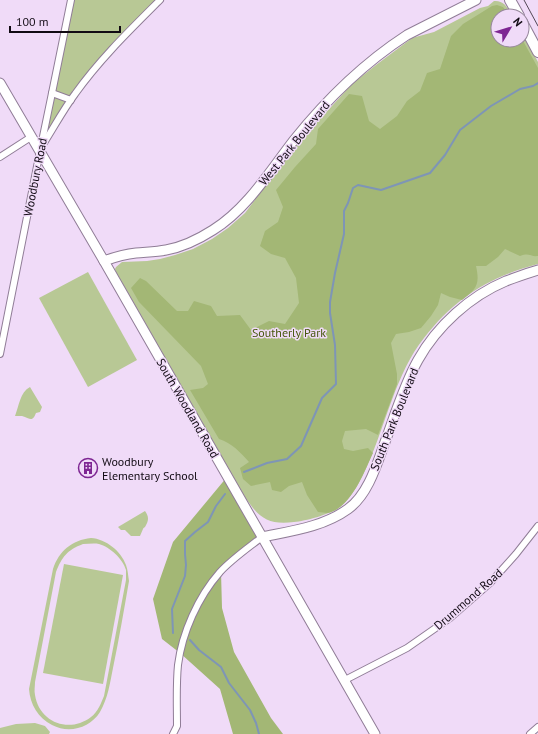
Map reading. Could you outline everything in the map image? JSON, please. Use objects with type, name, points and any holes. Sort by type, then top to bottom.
[{"type":"main road","points":[[530,37],[538,52]]},
{"type":"street","name":"Woodbury Road","points":[[0,354],[71,0]]},
{"type":"street","points":[[40,151],[71,100],[103,58],[160,0]]},
{"type":"street","name":"West Park Boulevard","points":[[104,261],[124,255],[156,252],[180,247],[194,241],[230,218],[265,179],[294,139],[319,111],[364,67],[407,36],[476,0]]},
{"type":"street","name":"South Woodland Road","points":[[0,82],[375,734]]},
{"type":"street","points":[[52,93],[71,100]]},
{"type":"street","points":[[0,157],[31,136]]},
{"type":"street","name":"South Park Boulevard","points":[[262,537],[320,524],[348,509],[358,500],[379,460],[410,376],[428,344],[451,318],[479,296],[506,281],[538,270]]},
{"type":"street","name":"Drummond Road","points":[[344,680],[407,648],[450,618],[490,583],[516,554],[538,526]]},
{"type":"street","points":[[174,734],[176,726],[178,666],[185,636],[194,614],[205,591],[220,572],[237,556],[262,537]]},
{"type":"street","points":[[176,726],[178,734]]},
{"type":"street","points":[[530,734],[538,728]]},
{"type":"green space","points":[[71,0],[160,0],[103,58],[40,151]]},
{"type":"green space","name":"Southerly Park","points":[[494,1],[497,1],[503,3],[508,8],[490,8],[490,48],[530,48],[538,62],[538,264],[504,275],[474,291],[448,311],[424,338],[406,367],[362,476],[353,493],[345,503],[336,510],[311,519],[285,523],[271,521],[260,515],[245,497],[115,269],[122,262],[160,259],[193,249],[212,239],[228,228],[245,213],[297,144],[352,84],[412,38],[434,32],[480,8],[488,6]]},
{"type":"green space","name":"Southerly Park","points":[[497,5],[504,8],[490,8],[490,48],[527,48],[538,68],[538,256],[526,254],[520,256],[505,249],[498,257],[486,266],[476,266],[478,277],[476,286],[471,293],[462,300],[441,293],[438,305],[421,328],[396,334],[391,343],[397,374],[397,384],[378,435],[366,429],[345,431],[342,441],[344,449],[353,451],[368,448],[373,453],[356,488],[350,497],[336,510],[328,513],[318,512],[307,495],[302,482],[289,486],[281,492],[272,490],[270,482],[251,486],[243,479],[240,468],[249,462],[232,445],[219,439],[190,390],[203,388],[208,384],[201,366],[139,302],[131,288],[140,278],[146,281],[177,311],[188,311],[194,301],[211,306],[217,316],[240,315],[251,330],[269,321],[285,324],[299,303],[296,278],[285,258],[271,254],[260,246],[265,231],[278,222],[283,207],[276,190],[316,144],[318,129],[349,94],[362,96],[369,121],[380,129],[397,116],[407,101],[420,91],[427,73],[440,69],[451,36],[463,24],[492,6]]},
{"type":"green space","points":[[88,272],[137,360],[88,387],[39,298]]},
{"type":"green space","points":[[30,387],[42,407],[40,412],[36,413],[32,419],[22,416],[15,416],[24,392]]},
{"type":"green space","points":[[227,477],[262,537],[221,572],[222,608],[234,652],[271,718],[283,734],[233,734],[220,689],[162,639],[153,599],[173,542]]},
{"type":"green space","points":[[145,511],[148,520],[140,536],[131,536],[125,530],[121,530],[118,527]]},
{"type":"green space","points":[[84,539],[97,539],[107,543],[117,551],[121,555],[126,565],[129,581],[110,685],[103,707],[96,718],[85,726],[65,729],[52,725],[43,719],[33,705],[29,689],[53,569],[59,557],[67,548]],"holes":[[[83,544],[99,544],[116,554],[126,570],[126,580],[102,702],[91,717],[74,725],[65,725],[56,722],[42,712],[35,695],[35,682],[56,572],[60,562],[66,555],[73,549]]]},
{"type":"green space","points":[[64,564],[123,575],[103,684],[43,673]]},
{"type":"green space","points":[[35,723],[45,726],[50,732],[49,734],[0,734],[0,728],[16,724]]},
{"type":"waterway","points":[[244,472],[267,463],[287,459],[301,446],[322,398],[336,384],[335,345],[330,313],[330,302],[344,234],[344,211],[353,188],[358,185],[381,190],[430,173],[445,155],[460,130],[491,106],[520,89],[533,86],[538,83]]},
{"type":"waterway","points":[[173,633],[172,609],[185,576],[185,541],[208,522],[216,506],[225,494]]},
{"type":"waterway","points":[[190,640],[199,650],[221,667],[229,683],[250,710],[259,734]]},
{"type":"tram line","points":[[524,0],[538,26]]},
{"type":"place","name":"Woodbury Elementary School","points":[[88,468]]}]
